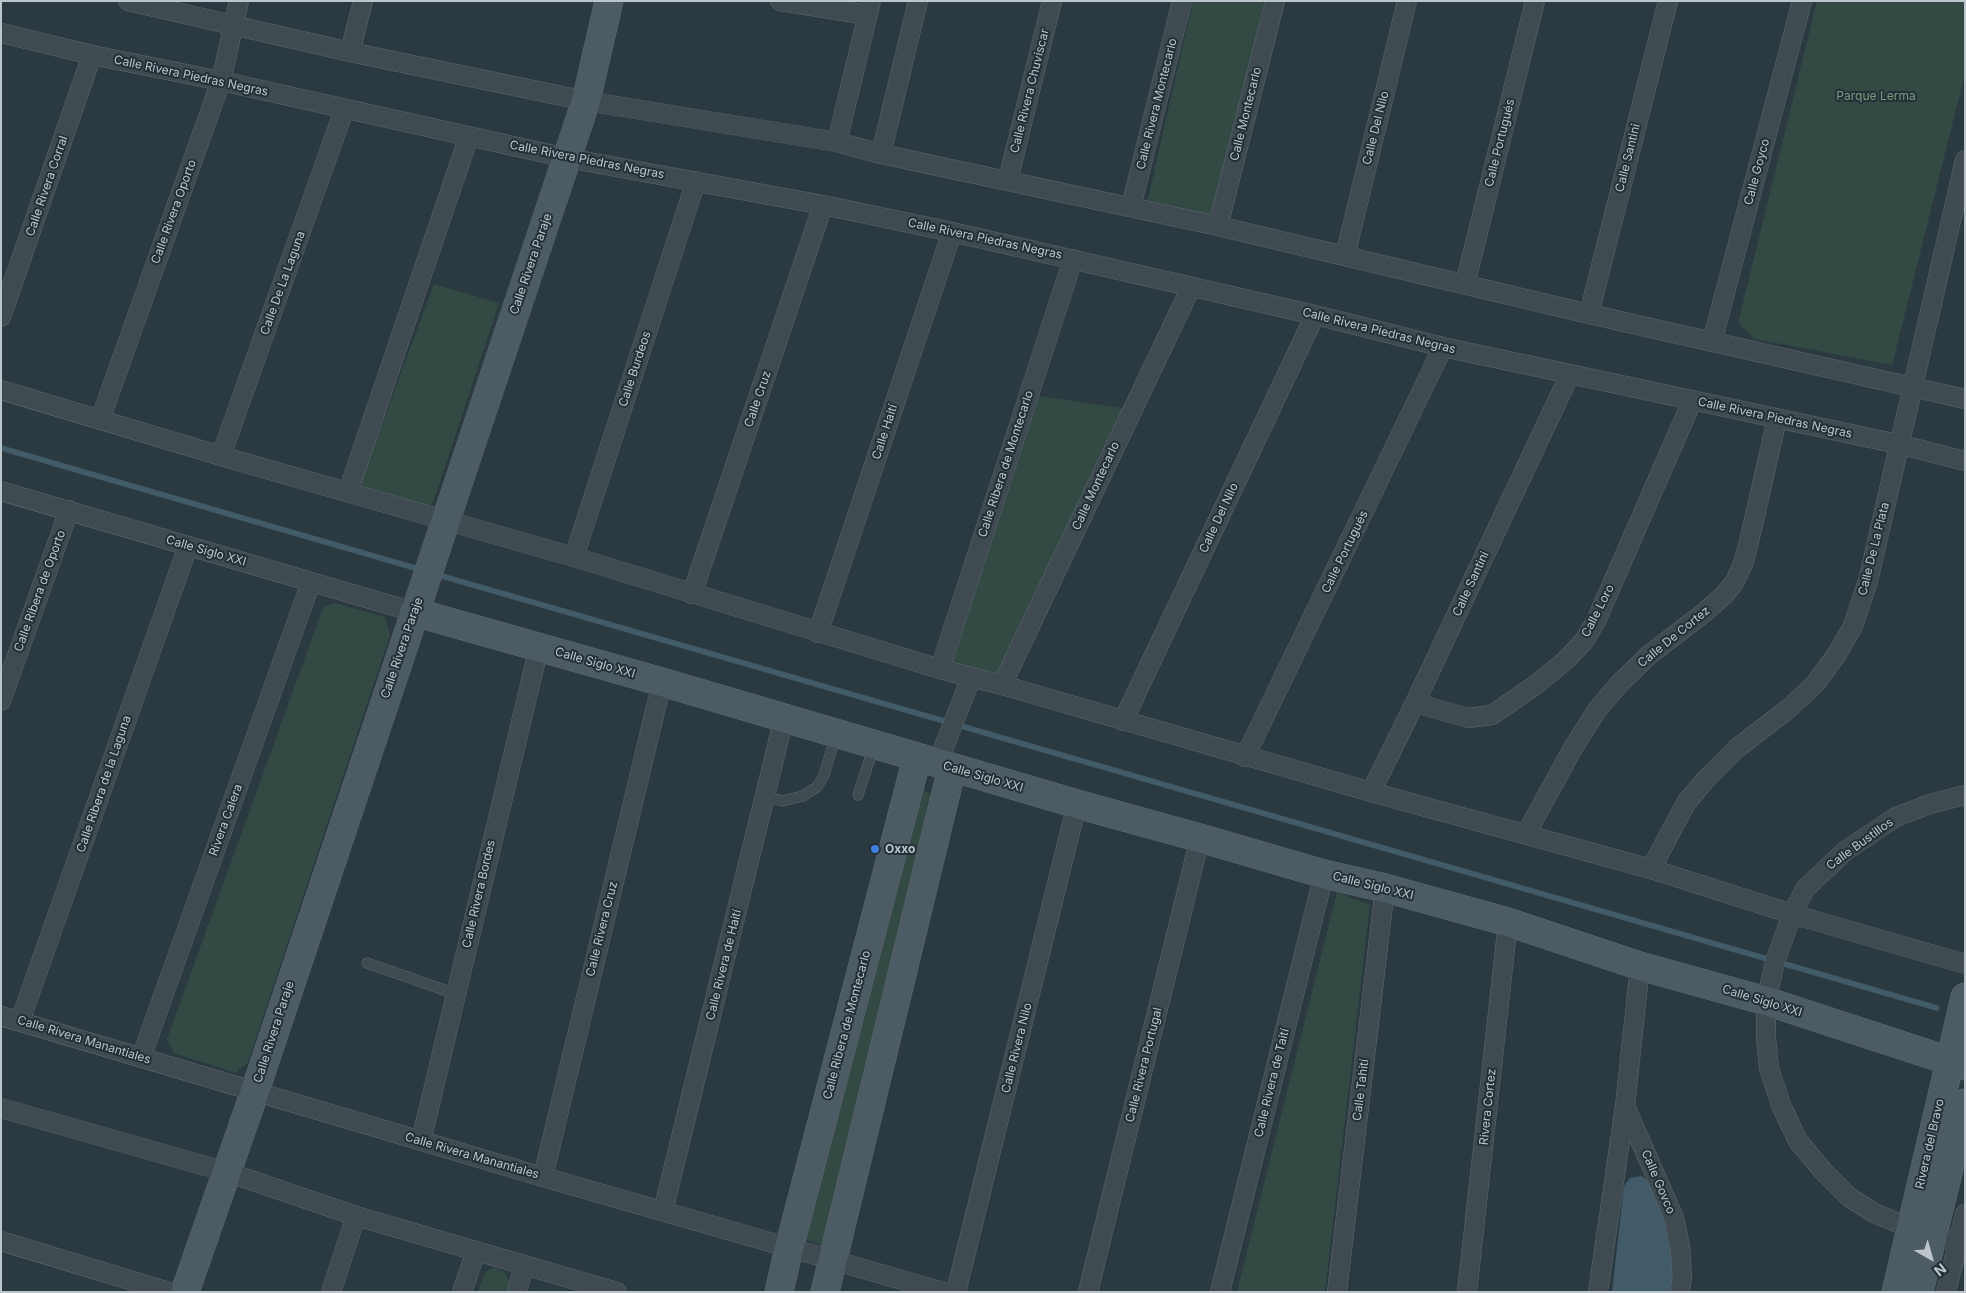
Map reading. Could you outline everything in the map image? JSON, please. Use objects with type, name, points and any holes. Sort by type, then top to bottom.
[{"type":"street","points":[[128,1],[350,52],[586,101],[836,142],[881,154],[1218,226],[1588,314],[1965,399]]},
{"type":"street","name":"Calle Rivera Oporto","points":[[100,420],[221,81],[239,1]]},
{"type":"street","points":[[350,52],[363,1]]},
{"type":"street","name":"Calle Rivera Paraje","points":[[185,1292],[255,1091],[586,101],[609,1]]},
{"type":"street","points":[[780,1],[870,8],[836,142]]},
{"type":"street","points":[[881,154],[918,1]]},
{"type":"street","name":"Calle Rivera Chuviscar","points":[[1008,180],[1052,1]]},
{"type":"street","name":"Calle Rivera Montecarlo","points":[[1131,207],[1182,1]]},
{"type":"street","name":"Calle Montecarlo","points":[[1218,226],[1275,1]]},
{"type":"street","name":"Calle Del Nilo","points":[[1345,256],[1407,1]]},
{"type":"street","name":"Calle Portugués","points":[[1465,284],[1535,1]]},
{"type":"street","name":"Calle Santini","points":[[1588,314],[1668,1]]},
{"type":"street","name":"Calle Goyco","points":[[1712,342],[1802,1]]},
{"type":"street","name":"Calle Rivera Piedras Negras","points":[[1,32],[92,54],[567,158],[823,205],[952,232],[1315,315],[1443,347],[1898,444],[1965,461]]},
{"type":"street","name":"Calle Rivera Corral","points":[[1,317],[92,54]]},
{"type":"street","name":"Calle De La Laguna","points":[[221,456],[344,110]]},
{"type":"street","points":[[348,492],[468,136]]},
{"type":"street","name":"Calle De La Plata","points":[[1651,869],[1686,803],[1706,779],[1736,749],[1788,709],[1815,684],[1838,654],[1852,626],[1868,581],[1898,444],[1965,160]]},
{"type":"street","name":"Calle Burdeos","points":[[574,557],[696,181]]},
{"type":"street","name":"Calle Cruz","points":[[692,594],[823,205]]},
{"type":"street","name":"Calle Haití","points":[[818,633],[952,232]]},
{"type":"street","name":"Calle Ribera de Montecarlo","points":[[940,669],[1072,259]]},
{"type":"street","name":"Calle Montecarlo","points":[[1002,685],[1191,287]]},
{"type":"street","name":"Calle Del Nilo","points":[[1123,721],[1315,315]]},
{"type":"street","name":"Calle Portugués","points":[[1246,757],[1443,347]]},
{"type":"street","name":"Calle Santini","points":[[1370,792],[1415,703],[1570,374]]},
{"type":"street","points":[[1,390],[348,492],[441,531],[574,557],[940,669],[1002,685],[1370,792],[1651,869],[1792,914],[1965,964]]},
{"type":"street","name":"Calle Loro","points":[[1415,703],[1468,718],[1492,715],[1565,661],[1584,641],[1596,621],[1692,401]]},
{"type":"street","name":"Calle De Cortez","points":[[1526,834],[1573,748],[1597,710],[1620,683],[1649,654],[1705,612],[1734,583],[1743,564],[1748,546],[1777,419]]},
{"type":"street","name":"Calle Siglo XXI","points":[[1,491],[311,582],[418,601],[538,647],[874,745],[939,756],[1077,804],[1324,874],[1385,888],[1508,922],[1640,966],[1768,992],[1957,1063]]},
{"type":"street","name":"Calle Ribera de Oporto","points":[[1,701],[69,510]]},
{"type":"street","name":"Calle Ribera de la Laguna","points":[[20,1021],[188,546]]},
{"type":"street","name":"Rivera Calera","points":[[141,1058],[311,582]]},
{"type":"street","name":"Calle Rivera Bordes","points":[[421,1141],[538,647]]},
{"type":"street","points":[[825,1292],[939,756],[971,678]]},
{"type":"street","name":"Calle Rivera Cruz","points":[[543,1177],[662,682]]},
{"type":"street","name":"Calle Rivera de Haití","points":[[663,1211],[784,718]]},
{"type":"street","name":"Calle Ribera de Montecarlo","points":[[779,1292],[789,1248],[939,756]]},
{"type":"street","name":"Calle Bustillos","points":[[1942,1238],[1874,1213],[1849,1197],[1823,1171],[1798,1141],[1781,1105],[1769,1068],[1766,1038],[1768,992],[1783,938],[1792,914],[1805,889],[1821,872],[1845,851],[1896,817],[1930,804],[1965,795]]},
{"type":"street","name":"Calle Rivera Nilo","points":[[956,1292],[1077,804]]},
{"type":"street","name":"Calle Rivera Portugal","points":[[1088,1292],[1200,838]]},
{"type":"street","name":"Calle Rivera de Taití","points":[[1220,1292],[1324,874]]},
{"type":"street","name":"Calle Tahití","points":[[1337,1292],[1385,888]]},
{"type":"street","name":"Rivera Cortez","points":[[1467,1292],[1508,922]]},
{"type":"street","name":"Calle Govco","points":[[1598,1292],[1625,1106],[1640,966]]},
{"type":"street","name":"Rivera del Bravo","points":[[1896,1292],[1942,1238],[1957,1063],[1965,997]]},
{"type":"street","name":"Calle Rivera Manantiales","points":[[1,1016],[543,1177],[944,1292]]},
{"type":"street","name":"Rivera del Bravo","points":[[1919,1292],[1942,1238],[1965,1103]]},
{"type":"street","name":"Calle Govco","points":[[1625,1106],[1674,1218],[1680,1246],[1682,1277],[1680,1292]]},
{"type":"street","points":[[1,1108],[227,1172],[356,1216],[617,1292]]},
{"type":"street","points":[[1946,1292],[1942,1238],[1965,1214]]},
{"type":"street","points":[[331,1292],[356,1216]]},
{"type":"street","points":[[1,1241],[169,1292]]},
{"type":"street","points":[[462,1292],[476,1251]]},
{"type":"street","points":[[517,1292],[524,1265]]},
{"type":"lane","points":[[765,796],[782,801],[803,796],[817,787],[824,775],[836,734]]},
{"type":"lane","points":[[858,795],[874,745]]},
{"type":"lane","points":[[367,963],[456,994]]},
{"type":"green space","points":[[1193,1],[1264,1],[1215,218],[1147,203]]},
{"type":"green space","name":"Parque Lerma","points":[[1817,1],[1965,1],[1965,73],[1892,365],[1755,339],[1738,323]]},
{"type":"green space","points":[[434,284],[499,303],[434,500],[428,508],[363,489],[361,481]]},
{"type":"green space","points":[[1039,396],[1123,408],[1000,670],[995,675],[956,665],[953,661]]},
{"type":"green space","points":[[334,603],[385,617],[390,635],[248,1062],[236,1073],[174,1053],[167,1039],[323,608]]},
{"type":"green space","points":[[920,788],[936,797],[827,1247],[801,1238]]},
{"type":"green space","points":[[1337,892],[1370,905],[1325,1292],[1237,1292]]},
{"type":"green space","points":[[495,1267],[504,1272],[510,1283],[508,1292],[478,1292],[485,1272]]},
{"type":"water","points":[[1641,1176],[1650,1181],[1664,1219],[1673,1262],[1674,1292],[1612,1292],[1624,1186],[1630,1178]]},
{"type":"waterway","points":[[1,448],[422,570]]},
{"type":"waterway","points":[[435,574],[1937,1008]]},
{"type":"place","name":"Oxxo","points":[[875,849]]}]
